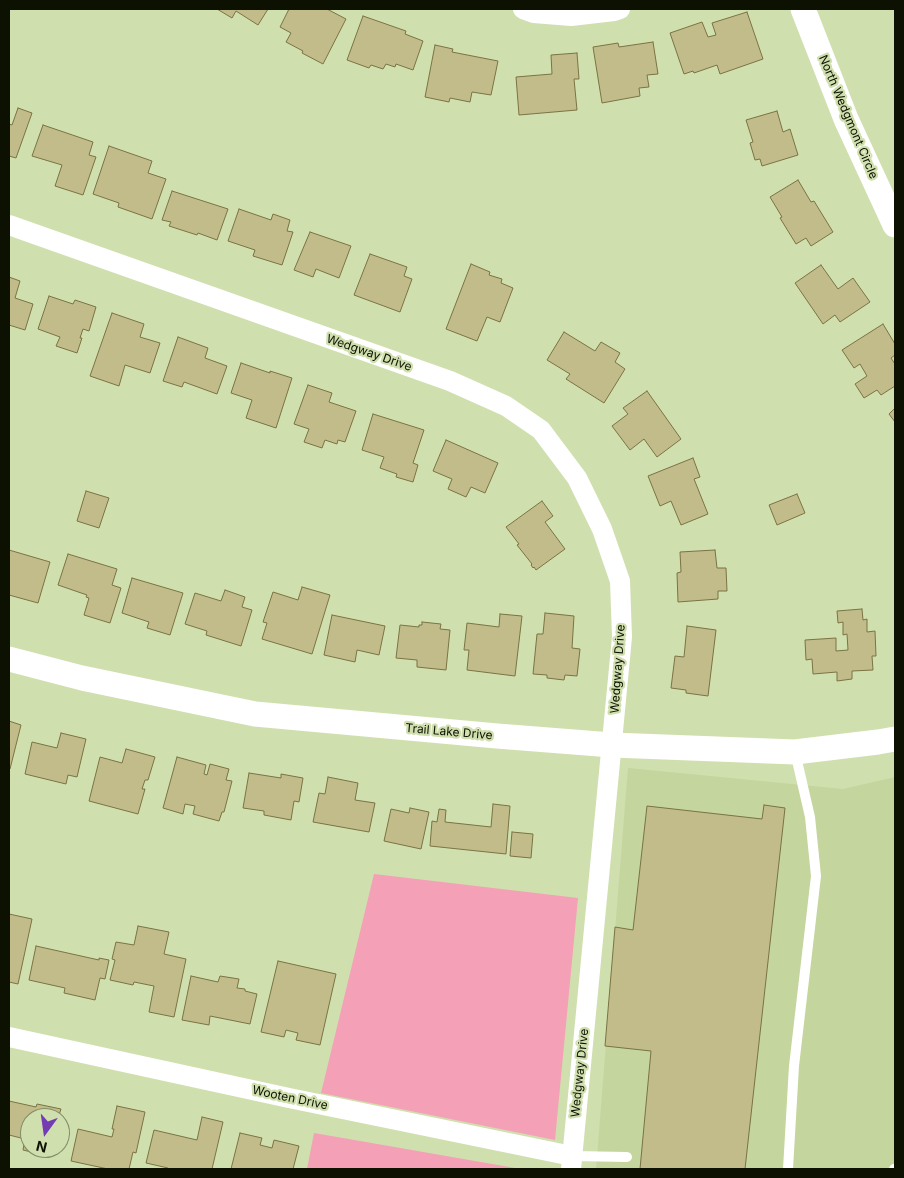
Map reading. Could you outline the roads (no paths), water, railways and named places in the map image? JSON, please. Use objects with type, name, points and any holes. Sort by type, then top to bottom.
[{"type":"street","points":[[523,9],[534,13],[571,16],[620,9]]},
{"type":"street","name":"North Wedgmont Circle","points":[[803,9],[846,119],[895,225]]},
{"type":"street","name":"Wedgway Drive","points":[[9,225],[450,381],[506,406],[541,430],[577,478],[602,529],[620,581],[622,637],[572,1162]]},
{"type":"street","name":"Trail Lake Drive","points":[[9,659],[82,678],[255,714],[498,736],[612,745],[795,752],[895,739]]},
{"type":"street","name":"Wooten Drive","points":[[9,1037],[572,1162]]},
{"type":"lane","points":[[788,1169],[794,1066],[816,876],[810,817],[795,752]]},
{"type":"lane","points":[[572,1162],[627,1157]]}]
